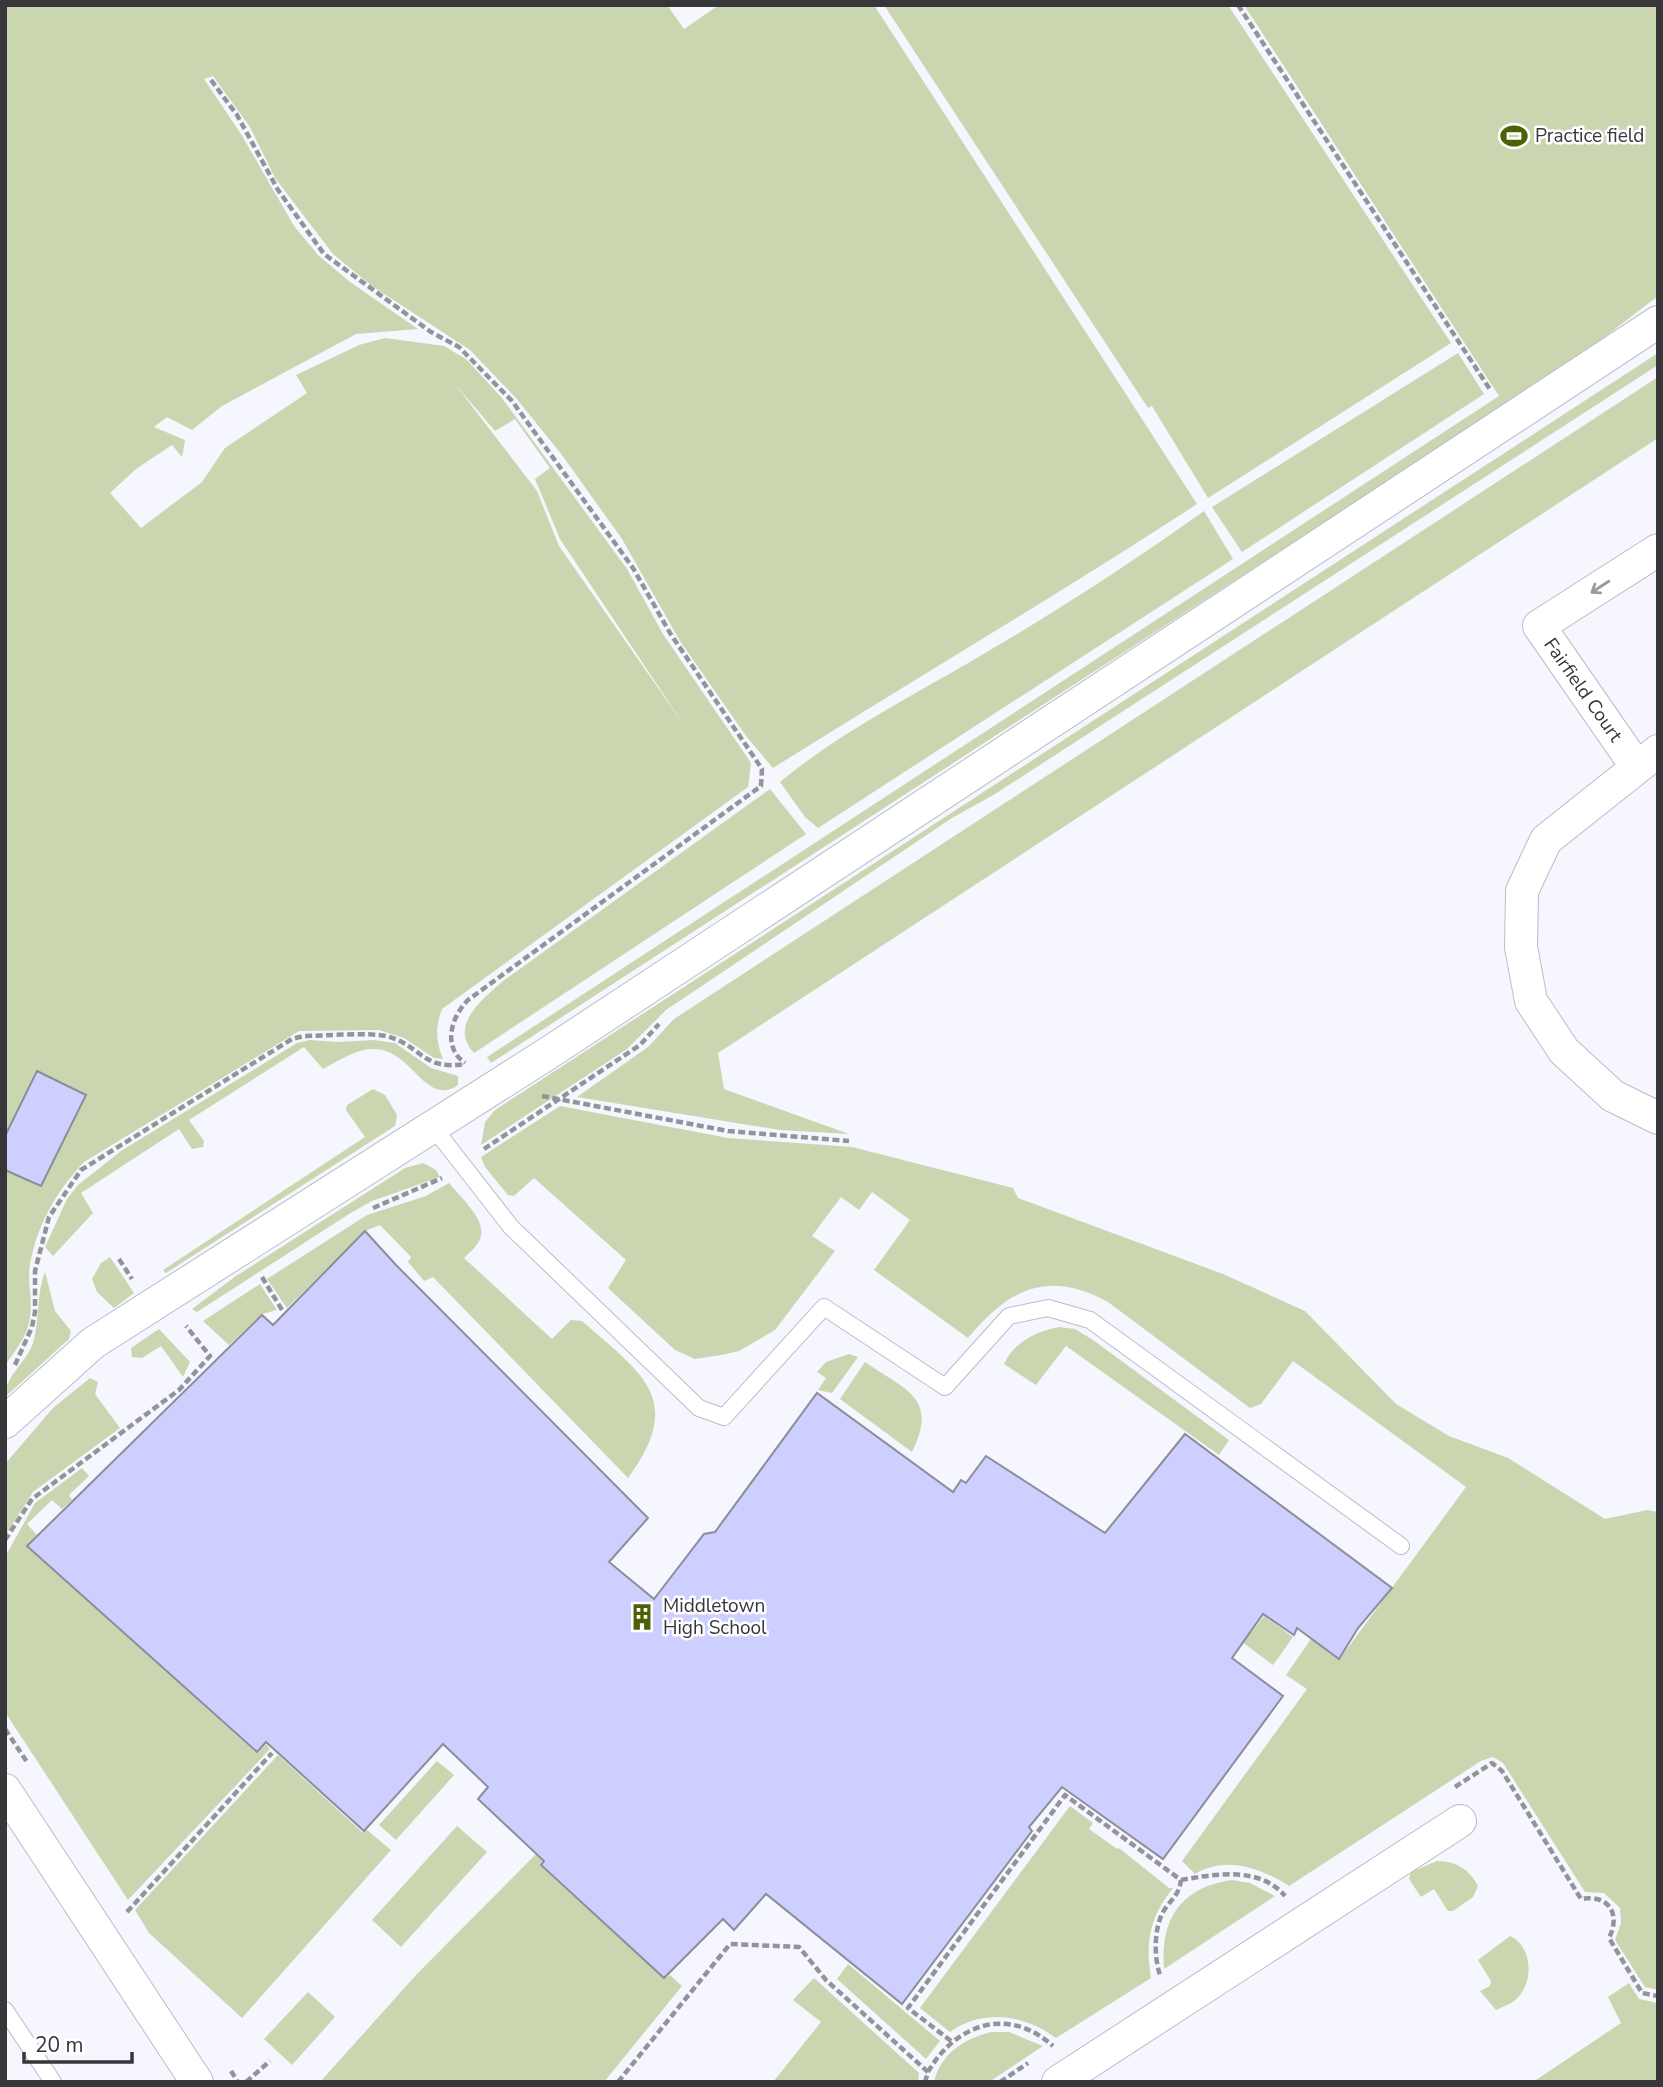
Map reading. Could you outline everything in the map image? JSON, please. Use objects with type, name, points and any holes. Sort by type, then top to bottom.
[{"type":"street","points":[[5,1422],[93,1343],[433,1126],[1658,322]]},
{"type":"street","name":"Fairfield Court","points":[[1658,550],[1539,626],[1647,758],[1546,840],[1522,891],[1521,947],[1531,1001],[1564,1051],[1613,1096],[1658,1118]]},
{"type":"street","points":[[5,1790],[197,2082]]},
{"type":"street","points":[[1058,2082],[1460,1821]]},
{"type":"lane","points":[[433,1126],[511,1227],[699,1408],[724,1417],[824,1307],[945,1387],[1009,1316],[1048,1308],[1090,1321],[1401,1546]]},
{"type":"lane","points":[[5,2010],[53,2082]]},
{"type":"path","points":[[1238,5],[1493,394]]},
{"type":"path","points":[[211,80],[237,115],[259,160],[278,190],[324,254],[431,332],[459,347],[512,401],[633,568],[670,633],[762,769],[761,786],[455,1012],[451,1034],[458,1058],[466,1064]]},
{"type":"path","points":[[370,1209],[439,1180],[640,1045],[667,1015]]},
{"type":"path","points":[[10,1372],[24,1350],[32,1327],[35,1312],[35,1271],[49,1217],[81,1170],[292,1039],[304,1036],[384,1035],[402,1042],[432,1064],[466,1064],[478,1056]]},
{"type":"path","points":[[537,1096],[729,1131],[849,1141]]},
{"type":"path","points":[[252,1282],[272,1269]]},
{"type":"path","points":[[261,1276],[282,1310]]},
{"type":"path","points":[[5,1540],[32,1499],[179,1390],[210,1356],[185,1326],[194,1320]]},
{"type":"path","points":[[127,1912],[272,1753]]},
{"type":"path","points":[[1446,1793],[1492,1763],[1502,1770],[1581,1899],[1592,1897],[1606,1900],[1612,1909],[1615,1927],[1609,1938],[1642,1993],[1658,1996]]},
{"type":"path","points":[[951,2041],[908,2008],[1065,1795],[1181,1880],[1217,1874],[1254,1876],[1280,1889],[1287,1898],[1276,1905]]},
{"type":"path","points":[[1172,1972],[1161,1979],[1156,1964],[1157,1933],[1163,1913],[1180,1894],[1181,1880]]},
{"type":"path","points":[[618,2082],[730,1944],[799,1947],[826,1980],[928,2072]]},
{"type":"path","points":[[925,2082],[941,2049],[951,2041],[984,2026],[1006,2023],[1037,2033],[1053,2046],[1043,2053]]},
{"type":"path","points":[[1000,2082],[1032,2060]]},
{"type":"path","points":[[246,2082],[270,2062]]},
{"type":"green space","points":[[5,5],[667,5],[684,29],[719,5],[874,5],[1197,504],[773,768],[746,736],[680,641],[622,539],[562,455],[516,398],[470,350],[372,286],[333,254],[275,178],[250,127],[213,76],[204,79],[241,134],[294,226],[318,255],[350,282],[418,329],[356,334],[222,406],[192,430],[167,417],[154,427],[185,440],[182,457],[172,445],[136,469],[110,493],[141,528],[202,482],[225,448],[307,393],[296,375],[359,345],[385,338],[444,346],[466,359],[502,398],[627,569],[663,634],[751,763],[748,787],[442,1009],[437,1034],[443,1059],[434,1058],[404,1038],[379,1030],[299,1031],[84,1162],[65,1185],[43,1222],[33,1249],[29,1271],[29,1324],[5,1365]],"holes":[[[455,384],[495,431],[515,419],[550,468],[535,479],[560,539],[686,728],[559,546],[537,491]]]},
{"type":"green space","points":[[884,5],[1228,5],[1451,343],[1208,498],[1152,406],[1148,408]]},
{"type":"green space","points":[[1244,5],[1658,5],[1658,296],[1576,359],[491,1063],[487,1057],[1499,396]]},
{"type":"green space","points":[[1458,353],[1484,394],[1242,552],[1212,507]]},
{"type":"green space","points":[[1658,353],[1658,365],[995,794],[952,818],[666,1010],[627,1049],[481,1145],[485,1122],[495,1110]]},
{"type":"green space","points":[[1658,377],[1658,438],[718,1053],[724,1089],[849,1134],[780,1130],[577,1097],[648,1047],[674,1019]]},
{"type":"green space","points":[[1204,511],[1233,559],[818,828],[805,817],[780,782],[826,747],[1063,606]]},
{"type":"green space","points":[[770,789],[806,834],[474,1053],[467,1043],[466,1023],[478,1004],[495,988]]},
{"type":"green space","points":[[310,1040],[374,1040],[395,1043],[431,1068],[458,1076],[458,1085],[446,1090],[436,1089],[398,1057],[373,1049],[354,1053],[323,1069],[304,1047],[189,1120],[204,1141],[203,1147],[192,1149],[179,1129],[81,1193],[93,1213],[53,1256],[45,1247],[67,1199],[78,1185],[121,1151],[297,1043]]},
{"type":"green space","points":[[373,1089],[385,1095],[397,1115],[395,1126],[166,1273],[163,1270],[365,1137],[346,1110],[347,1105]]},
{"type":"green space","points":[[560,1106],[728,1138],[852,1147],[1013,1188],[1018,1198],[1223,1274],[1305,1311],[1396,1404],[1449,1436],[1508,1458],[1605,1519],[1647,1510],[1658,1512],[1658,1990],[1645,1987],[1615,1940],[1621,1923],[1620,1908],[1604,1893],[1585,1892],[1503,1763],[1493,1757],[1481,1761],[1289,1886],[1267,1874],[1243,1866],[1219,1865],[1195,1874],[1182,1861],[1307,1689],[1286,1675],[1311,1639],[1339,1660],[1466,1487],[1293,1361],[1261,1404],[1250,1408],[1108,1302],[1086,1292],[1048,1286],[1030,1289],[999,1307],[968,1338],[874,1270],[910,1220],[872,1192],[859,1210],[841,1197],[812,1236],[835,1251],[775,1330],[739,1351],[695,1359],[675,1350],[608,1288],[626,1260],[534,1178],[514,1196],[508,1195],[485,1167],[481,1157]]},
{"type":"green space","points":[[423,1163],[436,1170],[440,1177],[372,1201],[197,1312],[192,1309],[236,1276],[405,1168]]},
{"type":"green space","points":[[449,1183],[475,1215],[481,1229],[478,1242],[464,1258],[552,1339],[571,1320],[582,1321],[623,1357],[649,1390],[655,1408],[654,1428],[645,1451],[628,1478],[433,1277],[424,1281],[408,1262],[411,1257],[380,1225],[365,1231],[287,1308],[267,1279],[367,1215],[426,1196]]},
{"type":"green space","points":[[110,1257],[134,1293],[114,1308],[97,1292],[92,1279],[101,1263]]},
{"type":"green space","points":[[45,1272],[55,1311],[71,1331],[69,1339],[5,1397],[8,1383],[33,1343]]},
{"type":"green space","points":[[260,1284],[277,1310],[262,1314],[229,1345],[203,1321]]},
{"type":"green space","points":[[1059,1327],[1075,1329],[1093,1340],[1229,1440],[1219,1455],[1066,1346],[1036,1385],[1004,1364],[1008,1356],[1027,1339]]},
{"type":"green space","points":[[159,1329],[190,1362],[183,1377],[161,1346],[142,1358],[132,1357],[131,1348]]},
{"type":"green space","points":[[849,1354],[858,1357],[832,1393],[818,1390],[826,1378],[817,1372],[826,1362]]},
{"type":"green space","points":[[865,1362],[905,1388],[920,1407],[922,1419],[912,1452],[840,1399]]},
{"type":"green space","points":[[90,1378],[98,1382],[95,1394],[120,1428],[33,1492],[5,1536],[5,1464],[53,1408]]},
{"type":"green space","points":[[82,1468],[89,1476],[69,1495],[72,1500],[62,1509],[52,1500],[27,1524],[37,1535],[27,1546],[257,1754],[266,1744],[270,1749],[128,1900],[5,1712],[5,1557],[35,1503]]},
{"type":"green space","points":[[1169,1572],[1252,1632],[1264,1616],[1293,1637],[1273,1665],[1162,1582]]},
{"type":"green space","points":[[278,1755],[363,1833],[367,1830],[391,1850],[242,2018],[149,1933],[135,1910]]},
{"type":"green space","points":[[437,1761],[454,1775],[396,1840],[379,1825]]},
{"type":"green space","points":[[1070,1806],[1093,1823],[1089,1829],[1119,1848],[1169,1888],[1173,1888],[1159,1909],[1151,1930],[1151,1978],[1056,2038],[1031,2024],[1004,2017],[976,2020],[950,2032],[920,2008]]},
{"type":"green space","points":[[457,1826],[487,1852],[401,1947],[372,1920]]},
{"type":"green space","points":[[537,1853],[544,1859],[540,1865],[664,1979],[670,1975],[682,1986],[604,2082],[320,2082],[417,1974]]},
{"type":"green space","points":[[1437,1861],[1461,1867],[1478,1886],[1473,1897],[1453,1911],[1448,1911],[1434,1889],[1421,1897],[1409,1879],[1411,1872]]},
{"type":"green space","points":[[1232,1880],[1250,1883],[1275,1896],[1164,1969],[1166,1935],[1177,1908],[1199,1890]]},
{"type":"green space","points":[[1510,1936],[1517,1940],[1526,1954],[1529,1971],[1518,1998],[1496,2010],[1480,1991],[1490,1986],[1491,1981],[1478,1960]]},
{"type":"green space","points":[[848,1964],[940,2041],[926,2059],[837,1979]]},
{"type":"green space","points":[[814,1978],[919,2073],[918,2082],[773,2082],[821,2022],[793,2000]]},
{"type":"green space","points":[[1629,1983],[1639,1999],[1658,2003],[1658,2080],[1533,2082],[1621,2023],[1608,1997]]},
{"type":"green space","points":[[308,1992],[335,2017],[292,2065],[264,2039]]},
{"type":"green space","points":[[991,2032],[1009,2032],[1043,2046],[989,2082],[934,2082],[948,2055],[963,2043]]},
{"type":"building","points":[[37,1071],[86,1095],[41,1186],[5,1170],[5,1136]]},
{"type":"building","name":"Middletown High School","points":[[365,1231],[648,1518],[609,1562],[654,1599],[704,1534],[715,1532],[817,1393],[953,1492],[961,1480],[966,1483],[986,1456],[1105,1533],[1185,1434],[1392,1588],[1358,1628],[1339,1659],[1297,1628],[1294,1635],[1263,1614],[1232,1658],[1283,1696],[1163,1859],[1062,1787],[1029,1827],[1032,1831],[902,2004],[766,1894],[734,1930],[723,1919],[664,1978],[541,1865],[544,1861],[478,1799],[488,1787],[443,1744],[364,1831],[266,1742],[257,1752],[27,1546],[262,1315],[273,1325]]},
{"type":"place","name":"Practice field","points":[[1514,136]]},
{"type":"place","name":"Middletown High School","points":[[642,1617]]}]
